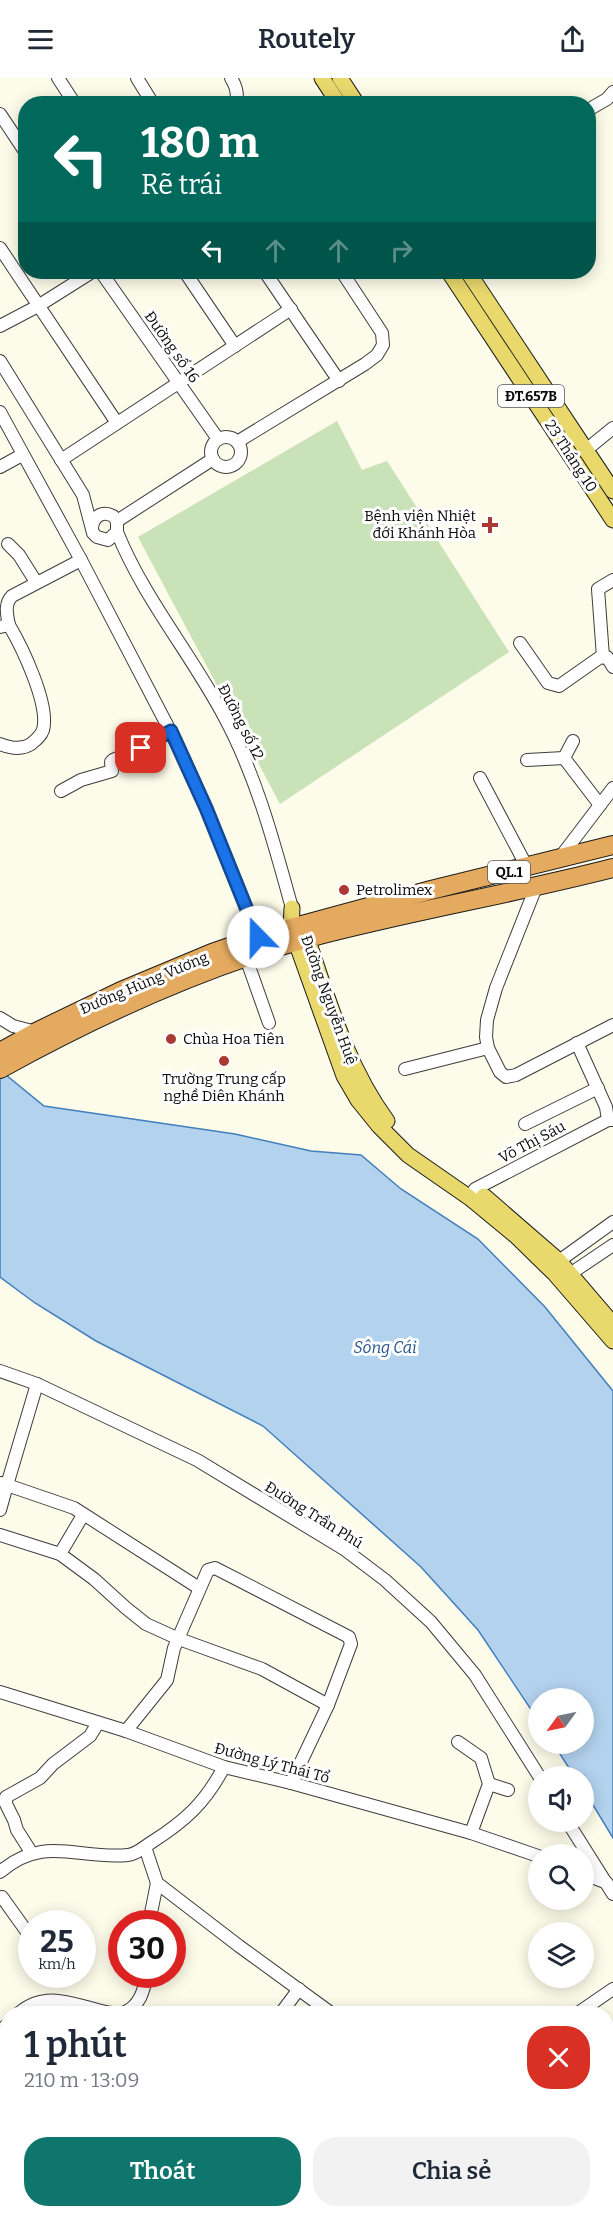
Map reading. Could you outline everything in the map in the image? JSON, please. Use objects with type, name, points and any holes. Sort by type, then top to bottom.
[{"type":"highway","name":"QL.1","points":[[406,906],[431,890],[613,845]]},
{"type":"highway","name":"QL.1","points":[[406,906],[613,857]]},
{"type":"highway","name":"QL.1","points":[[406,906],[536,887],[613,868]]},
{"type":"highway","name":"Đường Hùng Vương","points":[[31,1040],[168,971],[299,933],[406,906]]},
{"type":"highway","name":"Đường Hùng Vương","points":[[31,1040],[246,958],[261,944]]},
{"type":"highway","name":"QL.1","points":[[0,1052],[31,1040]]},
{"type":"highway","name":"QL.1","points":[[0,1069],[31,1040]]},
{"type":"main road","points":[[322,78],[334,96]]},
{"type":"main road","points":[[340,78],[352,96]]},
{"type":"main road","name":"23 Tháng 10","points":[[454,279],[613,520]]},
{"type":"main road","name":"23 Tháng 10","points":[[475,279],[613,491]]},
{"type":"main road","name":"Đường Nguyễn Huệ","points":[[292,908],[345,1076],[358,1100],[400,1148],[524,1228],[613,1324]]},
{"type":"main road","name":"Đường Nguyễn Huệ","points":[[562,1269],[613,1341]]},
{"type":"street","points":[[58,78],[70,96]]},
{"type":"street","points":[[137,78],[148,96]]},
{"type":"street","points":[[231,78],[235,84],[237,96]]},
{"type":"street","points":[[596,105],[613,92]]},
{"type":"street","points":[[0,114],[18,141]]},
{"type":"street","points":[[0,248],[18,275]]},
{"type":"street","points":[[20,279],[117,423]]},
{"type":"street","points":[[0,326],[81,279]]},
{"type":"street","name":"Đường số 16","points":[[105,279],[218,439]]},
{"type":"street","points":[[189,279],[235,346]]},
{"type":"street","points":[[270,279],[339,381]]},
{"type":"street","points":[[237,442],[371,360],[383,345],[382,333],[347,279]]},
{"type":"street","points":[[61,460],[291,309]]},
{"type":"street","points":[[0,361],[82,495],[97,537],[102,540],[114,537],[114,522],[82,495]]},
{"type":"street","points":[[0,412],[171,731],[206,808],[261,944]]},
{"type":"street","points":[[586,450],[613,428]]},
{"type":"street","points":[[228,437],[237,442],[240,456],[235,464],[225,466],[216,463],[213,459],[213,446],[218,439],[228,437]]},
{"type":"street","points":[[0,467],[22,455]]},
{"type":"street","points":[[114,522],[213,459]]},
{"type":"street","points":[[92,527],[97,516],[114,522]]},
{"type":"street","name":"Đường số 12","points":[[114,522],[130,565],[225,718],[268,821],[292,908]]},
{"type":"street","name":"Đường số 12","points":[[102,540],[130,565]]},
{"type":"street","points":[[8,544],[36,582]]},
{"type":"street","points":[[0,744],[13,747],[27,746],[38,739],[44,726],[44,717],[32,671],[5,626],[9,598],[81,560]]},
{"type":"street","points":[[603,657],[598,589],[613,580]]},
{"type":"street","points":[[519,643],[548,683],[559,686],[603,657]]},
{"type":"street","points":[[603,657],[607,657],[613,667]]},
{"type":"street","points":[[61,791],[81,780],[112,771],[111,762],[115,759],[171,731]]},
{"type":"street","points":[[564,758],[573,741]]},
{"type":"street","points":[[527,760],[564,758]]},
{"type":"street","points":[[564,758],[600,805]]},
{"type":"street","points":[[480,778],[527,867]]},
{"type":"street","points":[[558,860],[613,788]]},
{"type":"street","points":[[536,887],[492,999],[487,1020],[488,1048],[501,1074],[509,1077],[516,1075],[613,1025]]},
{"type":"street","points":[[246,958],[269,1023]]},
{"type":"street","points":[[0,1018],[31,1040]]},
{"type":"street","points":[[577,1043],[611,1120]]},
{"type":"street","points":[[405,1069],[488,1048]]},
{"type":"street","points":[[525,1124],[598,1088]]},
{"type":"street","name":"Võ Thị Sáu","points":[[473,1193],[611,1120]]},
{"type":"street","points":[[562,1269],[613,1222]]},
{"type":"street","points":[[562,1269],[613,1245]]},
{"type":"street","name":"Đường Trần Phú","points":[[0,1371],[37,1384],[197,1460],[344,1550],[385,1580],[431,1623],[475,1675],[533,1766]]},
{"type":"street","points":[[0,1509],[3,1484],[37,1384]]},
{"type":"street","points":[[3,1484],[66,1504],[199,1588]]},
{"type":"street","points":[[60,1554],[83,1515]]},
{"type":"street","points":[[0,1534],[60,1554],[102,1585],[137,1618],[179,1639],[262,1669],[328,1706]]},
{"type":"street","points":[[126,1731],[166,1680],[199,1588],[208,1570],[215,1568],[349,1637],[351,1644],[328,1706],[291,1783]]},
{"type":"street","name":"Đường Lý Thái Tổ","points":[[0,1692],[126,1731],[224,1767],[291,1783],[471,1833],[528,1853]]},
{"type":"street","points":[[32,1852],[17,1830],[6,1804],[6,1797],[40,1778],[53,1764],[90,1736],[98,1724]]},
{"type":"street","points":[[458,1742],[481,1758],[489,1784],[471,1833]]},
{"type":"street","points":[[0,1872],[32,1852],[48,1850],[134,1854],[192,1814],[211,1790],[224,1767]]},
{"type":"street","points":[[489,1784],[508,1790]]},
{"type":"street","points":[[574,1832],[610,1888]]},
{"type":"street","points":[[145,1847],[157,1883],[152,1910]]},
{"type":"street","points":[[594,1879],[610,1888]]},
{"type":"street","points":[[157,1883],[322,2006]]},
{"type":"street","points":[[1,1895],[18,1919]]},
{"type":"street","points":[[134,2006],[144,1988]]},
{"type":"street","points":[[286,2006],[299,1989]]},
{"type":"street","points":[[588,2006],[613,1989]]},
{"type":"street","points":[[29,2006],[44,2000],[75,2006]]},
{"type":"green space","points":[[337,421],[362,470],[387,461],[509,652],[280,804],[138,537]]},
{"type":"water","name":"Sông Cái","points":[[0,1070],[44,1106],[235,1134],[311,1151],[361,1155],[401,1189],[478,1239],[545,1307],[613,1391],[613,1838],[594,1807],[594,1766],[568,1766],[560,1754],[594,1754],[594,1688],[528,1688],[528,1705],[478,1630],[421,1567],[263,1426],[96,1341],[35,1303],[0,1277]]},
{"type":"place","name":"Bệnh viện Nhiệt đới Khánh Hòa","points":[[490,525]]},
{"type":"place","name":"Petrolimex","points":[[344,890]]},
{"type":"place","name":"Chùa Hoa Tiên","points":[[171,1039]]},
{"type":"place","name":"Trường Trung cấp nghề Diên Khánh","points":[[224,1061]]},
{"type":"route","points":[[141,748],[171,731],[206,808],[258,937]]}]
